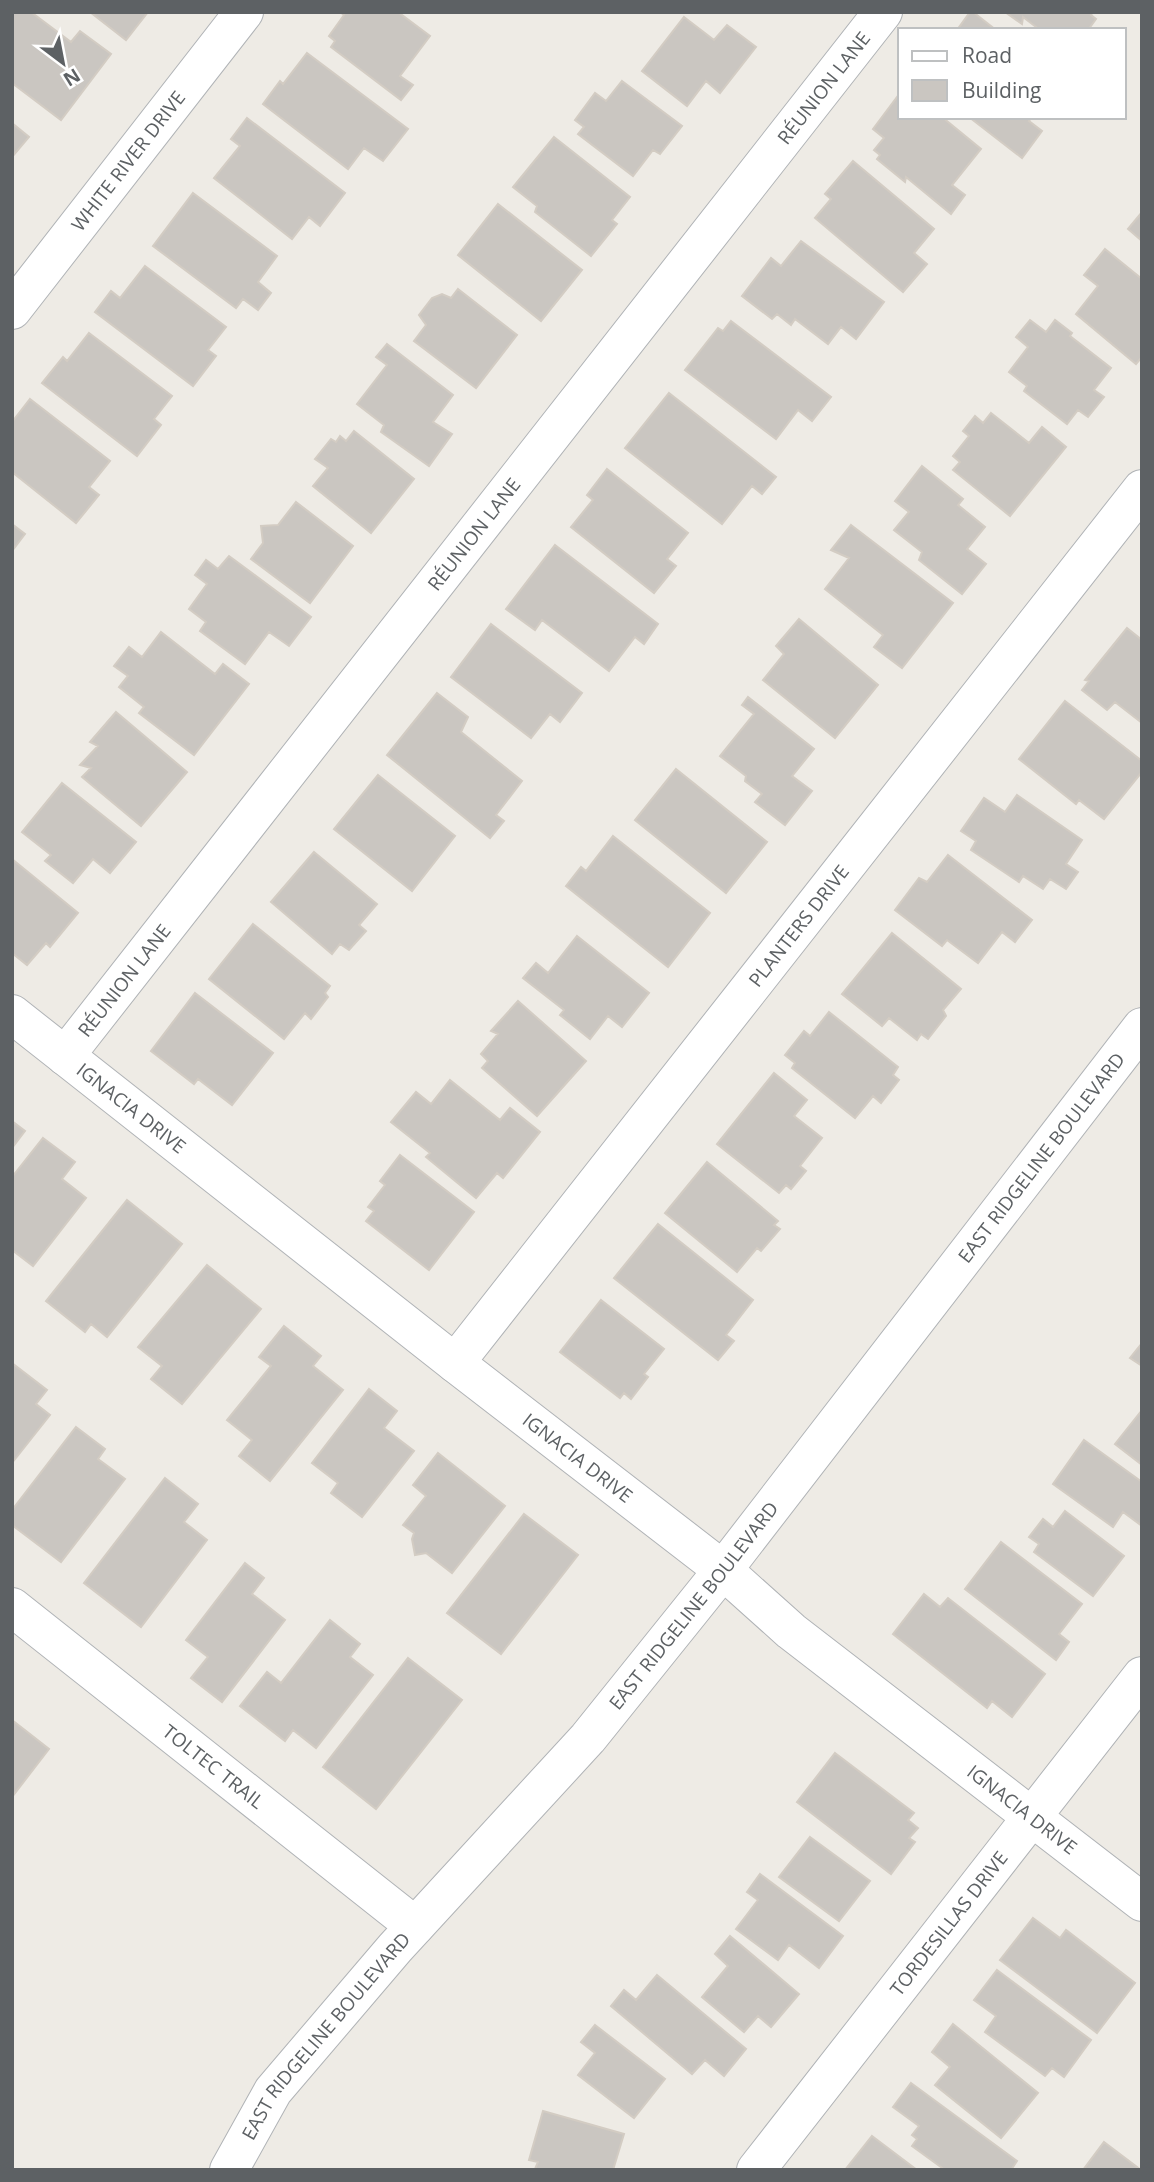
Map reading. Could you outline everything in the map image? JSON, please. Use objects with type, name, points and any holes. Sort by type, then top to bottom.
[{"type":"street","name":"WHITE RIVER DRIVE","points":[[12,310],[244,12]]},
{"type":"street","name":"RÉUNION LANE","points":[[65,1056],[883,12]]},
{"type":"street","name":"PLANTERS DRIVE","points":[[455,1363],[1142,488]]},
{"type":"street","name":"IGNACIA DRIVE","points":[[12,1014],[723,1570],[791,1631],[1142,1902]]},
{"type":"street","name":"EAST RIDGELINE BOULEVARD","points":[[229,2170],[273,2091],[415,1926],[588,1738],[723,1570],[1142,1027]]},
{"type":"street","name":"TOLTEC TRAIL","points":[[12,1606],[415,1926]]},
{"type":"street","name":"TORDESILLAS DRIVE","points":[[756,2170],[1142,1676]]},
{"type":"building","points":[[12,12],[31,12],[71,42],[80,31],[111,54],[61,120],[12,83]]},
{"type":"building","points":[[90,12],[148,12],[126,40]]},
{"type":"building","points":[[340,12],[398,12],[430,36],[400,76],[413,85],[401,100],[331,47],[335,41],[329,36],[344,15]]},
{"type":"building","points":[[970,12],[973,12],[993,28],[958,28]]},
{"type":"building","points":[[1005,12],[1093,12],[1091,15],[1096,19],[1089,28],[1037,28],[1023,17],[1022,24]]},
{"type":"building","points":[[684,17],[714,40],[727,25],[756,47],[720,93],[706,81],[687,106],[642,71]]},
{"type":"building","points":[[307,53],[408,129],[383,161],[364,148],[348,169],[263,104],[280,81],[283,84]]},
{"type":"building","points":[[622,81],[682,126],[660,154],[653,150],[633,176],[578,134],[584,127],[575,120],[595,93],[606,101]]},
{"type":"building","points":[[898,96],[898,119],[944,119],[981,149],[952,185],[965,195],[951,214],[906,177],[905,182],[877,159],[880,155],[874,150],[884,138],[873,129]]},
{"type":"building","points":[[247,118],[345,193],[320,226],[309,217],[292,239],[214,178],[240,146],[231,139]]},
{"type":"building","points":[[972,119],[1030,119],[1029,121],[1042,131],[1022,158]]},
{"type":"building","points":[[12,123],[29,137],[12,157]]},
{"type":"building","points":[[554,137],[630,197],[612,220],[617,224],[591,256],[535,212],[537,206],[513,187]]},
{"type":"building","points":[[853,161],[934,229],[914,253],[927,264],[903,292],[815,218],[831,199],[825,194]]},
{"type":"building","points":[[193,193],[277,256],[258,282],[271,293],[258,310],[243,299],[236,308],[153,246]]},
{"type":"building","points":[[498,204],[582,270],[541,321],[458,255]]},
{"type":"building","points":[[1142,212],[1142,241],[1128,229]]},
{"type":"building","points":[[801,241],[884,302],[856,339],[841,327],[828,344],[795,319],[791,325],[777,314],[772,319],[742,296],[771,258],[781,266]]},
{"type":"building","points":[[1105,249],[1142,279],[1142,357],[1136,364],[1076,314],[1098,286],[1084,275]]},
{"type":"building","points":[[145,266],[226,327],[208,350],[216,356],[193,386],[95,312],[111,291],[120,298]]},
{"type":"building","points":[[458,289],[517,335],[476,388],[414,341],[426,325],[419,315],[432,298],[442,294],[451,298]]},
{"type":"building","points":[[1030,320],[1046,332],[1055,320],[1072,333],[1070,336],[1111,368],[1094,390],[1104,397],[1088,417],[1078,410],[1067,424],[1024,391],[1027,386],[1009,372],[1028,347],[1016,337]]},
{"type":"building","points":[[731,321],[831,397],[812,421],[798,410],[776,439],[685,370],[718,328],[723,331]]},
{"type":"building","points":[[89,333],[172,396],[154,419],[161,425],[137,456],[42,383],[63,357],[67,361]]},
{"type":"building","points":[[387,344],[453,395],[433,422],[452,434],[429,466],[381,432],[384,425],[357,404],[387,365],[376,357]]},
{"type":"building","points":[[669,393],[776,477],[762,494],[752,486],[722,524],[625,448]]},
{"type":"building","points":[[30,399],[110,461],[89,487],[99,495],[76,523],[12,472],[12,422]]},
{"type":"building","points":[[991,413],[1029,443],[1042,427],[1066,447],[1010,516],[953,470],[960,462],[953,456],[969,436],[963,431],[975,416],[983,423]]},
{"type":"building","points":[[354,431],[414,479],[371,533],[313,486],[328,468],[315,459],[331,439],[336,442],[340,436],[346,441]]},
{"type":"building","points":[[922,466],[963,499],[958,505],[985,527],[967,549],[986,564],[962,594],[919,560],[922,552],[894,530],[909,512],[895,501]]},
{"type":"building","points":[[607,469],[688,533],[667,559],[676,566],[654,593],[571,527],[593,500],[587,495]]},
{"type":"building","points":[[296,502],[353,546],[310,603],[251,559],[263,543],[261,526],[278,525]]},
{"type":"building","points":[[12,524],[25,534],[12,551]]},
{"type":"building","points":[[851,525],[953,603],[902,668],[874,647],[883,635],[825,589],[849,558],[831,550]]},
{"type":"building","points":[[555,545],[658,624],[644,644],[635,637],[609,671],[542,620],[535,630],[506,609]]},
{"type":"building","points":[[229,556],[311,617],[289,646],[269,632],[245,664],[200,631],[206,622],[189,609],[207,584],[195,575],[206,560],[218,569]]},
{"type":"building","points":[[799,619],[878,685],[835,738],[763,680],[784,654],[776,646]]},
{"type":"building","points":[[491,624],[582,693],[560,722],[550,714],[531,738],[451,677]]},
{"type":"building","points":[[1127,628],[1142,640],[1142,723],[1115,702],[1107,710],[1082,690],[1089,681],[1085,680]]},
{"type":"building","points":[[161,632],[215,674],[223,664],[249,684],[194,755],[139,713],[144,707],[119,687],[128,676],[114,666],[129,647],[142,657]]},
{"type":"building","points":[[437,693],[468,717],[461,732],[522,781],[496,815],[504,821],[490,838],[387,755]]},
{"type":"building","points":[[748,697],[814,749],[792,776],[812,791],[785,825],[755,802],[762,794],[745,781],[746,776],[720,756],[754,714],[742,705]]},
{"type":"building","points":[[1065,701],[1142,761],[1142,772],[1104,819],[1079,800],[1076,804],[1019,759]]},
{"type":"building","points":[[116,712],[187,772],[141,826],[82,777],[91,768],[80,765],[98,746],[90,742]]},
{"type":"building","points":[[676,769],[767,842],[726,893],[635,820]]},
{"type":"building","points":[[378,775],[455,836],[412,891],[334,829]]},
{"type":"building","points":[[62,783],[136,842],[110,873],[93,859],[73,883],[45,861],[51,855],[22,832]]},
{"type":"building","points":[[1017,795],[1082,840],[1066,864],[1078,872],[1066,889],[1050,879],[1043,889],[1023,876],[1019,882],[971,850],[976,841],[961,831],[984,798],[1005,812]]},
{"type":"building","points":[[613,836],[710,913],[668,967],[566,886],[581,867],[586,871]]},
{"type":"building","points":[[314,852],[377,904],[359,925],[366,931],[349,950],[340,944],[332,954],[271,902]]},
{"type":"building","points":[[948,855],[1032,920],[1015,942],[1002,932],[978,963],[947,940],[942,946],[895,910],[919,878],[927,882]]},
{"type":"building","points":[[12,859],[78,913],[50,947],[46,943],[27,965],[12,953]]},
{"type":"building","points":[[253,924],[330,986],[325,993],[328,997],[311,1019],[305,1013],[284,1039],[209,979]]},
{"type":"building","points":[[892,933],[961,989],[943,1010],[946,1016],[928,1039],[921,1034],[917,1040],[889,1018],[882,1026],[842,994]]},
{"type":"building","points":[[577,936],[649,993],[622,1027],[608,1016],[590,1039],[560,1015],[564,1010],[523,978],[536,963],[548,973]]},
{"type":"building","points":[[195,993],[273,1053],[232,1105],[198,1079],[194,1084],[151,1051]]},
{"type":"building","points":[[518,1001],[586,1061],[537,1116],[482,1068],[488,1061],[481,1054],[498,1034],[491,1031]]},
{"type":"building","points":[[829,1012],[898,1067],[893,1075],[899,1080],[881,1103],[873,1096],[855,1118],[792,1068],[795,1063],[785,1055],[804,1031],[810,1036]]},
{"type":"building","points":[[774,1073],[807,1100],[794,1116],[822,1138],[800,1166],[806,1171],[791,1189],[786,1185],[779,1193],[717,1144]]},
{"type":"building","points":[[450,1080],[500,1120],[510,1108],[540,1132],[503,1178],[497,1173],[476,1198],[426,1157],[430,1153],[391,1122],[416,1092],[431,1104]]},
{"type":"building","points":[[12,1121],[25,1131],[12,1148]]},
{"type":"building","points":[[43,1138],[75,1162],[62,1179],[86,1198],[33,1266],[12,1250],[12,1177]]},
{"type":"building","points":[[400,1155],[474,1212],[429,1270],[366,1221],[374,1211],[368,1207],[385,1185],[380,1181]]},
{"type":"building","points":[[707,1162],[778,1221],[774,1225],[780,1229],[761,1251],[757,1248],[737,1272],[665,1213]]},
{"type":"building","points":[[127,1200],[182,1244],[107,1337],[91,1324],[85,1332],[46,1301]]},
{"type":"building","points":[[658,1224],[753,1300],[726,1335],[734,1341],[718,1360],[614,1278]]},
{"type":"building","points":[[207,1265],[261,1309],[182,1404],[151,1379],[162,1366],[138,1347]]},
{"type":"building","points":[[601,1300],[664,1349],[644,1374],[648,1377],[631,1399],[624,1393],[620,1398],[560,1352]]},
{"type":"building","points":[[284,1326],[321,1356],[313,1366],[343,1390],[270,1481],[239,1456],[252,1440],[227,1420],[271,1366],[259,1357]]},
{"type":"building","points":[[1142,1343],[1142,1366],[1130,1358]]},
{"type":"building","points":[[12,1363],[47,1390],[36,1404],[50,1415],[12,1463]]},
{"type":"building","points":[[369,1389],[397,1411],[384,1428],[414,1451],[362,1517],[331,1493],[338,1483],[312,1463]]},
{"type":"building","points":[[1142,1410],[1142,1465],[1115,1444]]},
{"type":"building","points":[[76,1427],[105,1449],[98,1459],[125,1479],[61,1562],[12,1525],[12,1510]]},
{"type":"building","points":[[1084,1440],[1142,1482],[1142,1526],[1123,1512],[1113,1527],[1053,1484]]},
{"type":"building","points":[[438,1453],[505,1506],[452,1573],[426,1553],[415,1555],[412,1539],[414,1533],[403,1525],[426,1496],[413,1485]]},
{"type":"building","points":[[165,1478],[198,1504],[184,1522],[207,1540],[141,1627],[84,1583]]},
{"type":"building","points":[[1065,1511],[1124,1556],[1093,1596],[1034,1552],[1039,1544],[1029,1537],[1043,1519],[1053,1527]]},
{"type":"building","points":[[524,1514],[578,1555],[501,1654],[447,1613]]},
{"type":"building","points":[[1001,1542],[1082,1604],[1059,1634],[1069,1642],[1056,1660],[965,1589]]},
{"type":"building","points":[[245,1563],[264,1578],[252,1594],[285,1620],[222,1702],[191,1678],[208,1657],[186,1640]]},
{"type":"building","points":[[924,1594],[940,1607],[948,1598],[1045,1674],[1012,1717],[992,1701],[987,1708],[893,1634]]},
{"type":"building","points":[[330,1620],[360,1644],[350,1657],[373,1675],[316,1748],[293,1730],[285,1741],[240,1706],[267,1672],[281,1683]]},
{"type":"building","points":[[408,1658],[462,1700],[376,1809],[323,1767]]},
{"type":"building","points":[[12,1720],[49,1749],[12,1797]]},
{"type":"building","points":[[835,1753],[914,1813],[908,1820],[918,1828],[909,1838],[915,1842],[891,1874],[797,1802]]},
{"type":"building","points":[[810,1837],[870,1881],[839,1921],[779,1877]]},
{"type":"building","points":[[760,1874],[843,1936],[819,1968],[789,1945],[778,1960],[736,1929],[758,1900],[747,1892]]},
{"type":"building","points":[[1033,1918],[1060,1938],[1066,1930],[1135,1983],[1097,2033],[1000,1960]]},
{"type":"building","points":[[730,1936],[799,1994],[771,2027],[758,2016],[744,2032],[702,1997],[728,1966],[715,1954]]},
{"type":"building","points":[[997,1970],[1091,2040],[1064,2077],[1052,2068],[1045,2076],[985,2032],[996,2016],[974,2000]]},
{"type":"building","points":[[657,1975],[746,2049],[724,2076],[705,2060],[692,2074],[611,2006],[624,1990],[636,2000]]},
{"type":"building","points":[[953,2024],[1038,2093],[1001,2138],[935,2085],[950,2067],[932,2052]]},
{"type":"building","points":[[595,2025],[665,2079],[634,2118],[578,2075],[595,2053],[581,2042]]},
{"type":"building","points":[[911,2083],[1017,2161],[1011,2170],[945,2170],[912,2146],[917,2139],[912,2135],[919,2126],[893,2107]]},
{"type":"building","points":[[543,2111],[624,2134],[613,2170],[535,2169],[538,2162],[529,2160]]},
{"type":"building","points":[[872,2136],[917,2170],[845,2170]]},
{"type":"building","points":[[1104,2142],[1141,2170],[1083,2170]]}]
